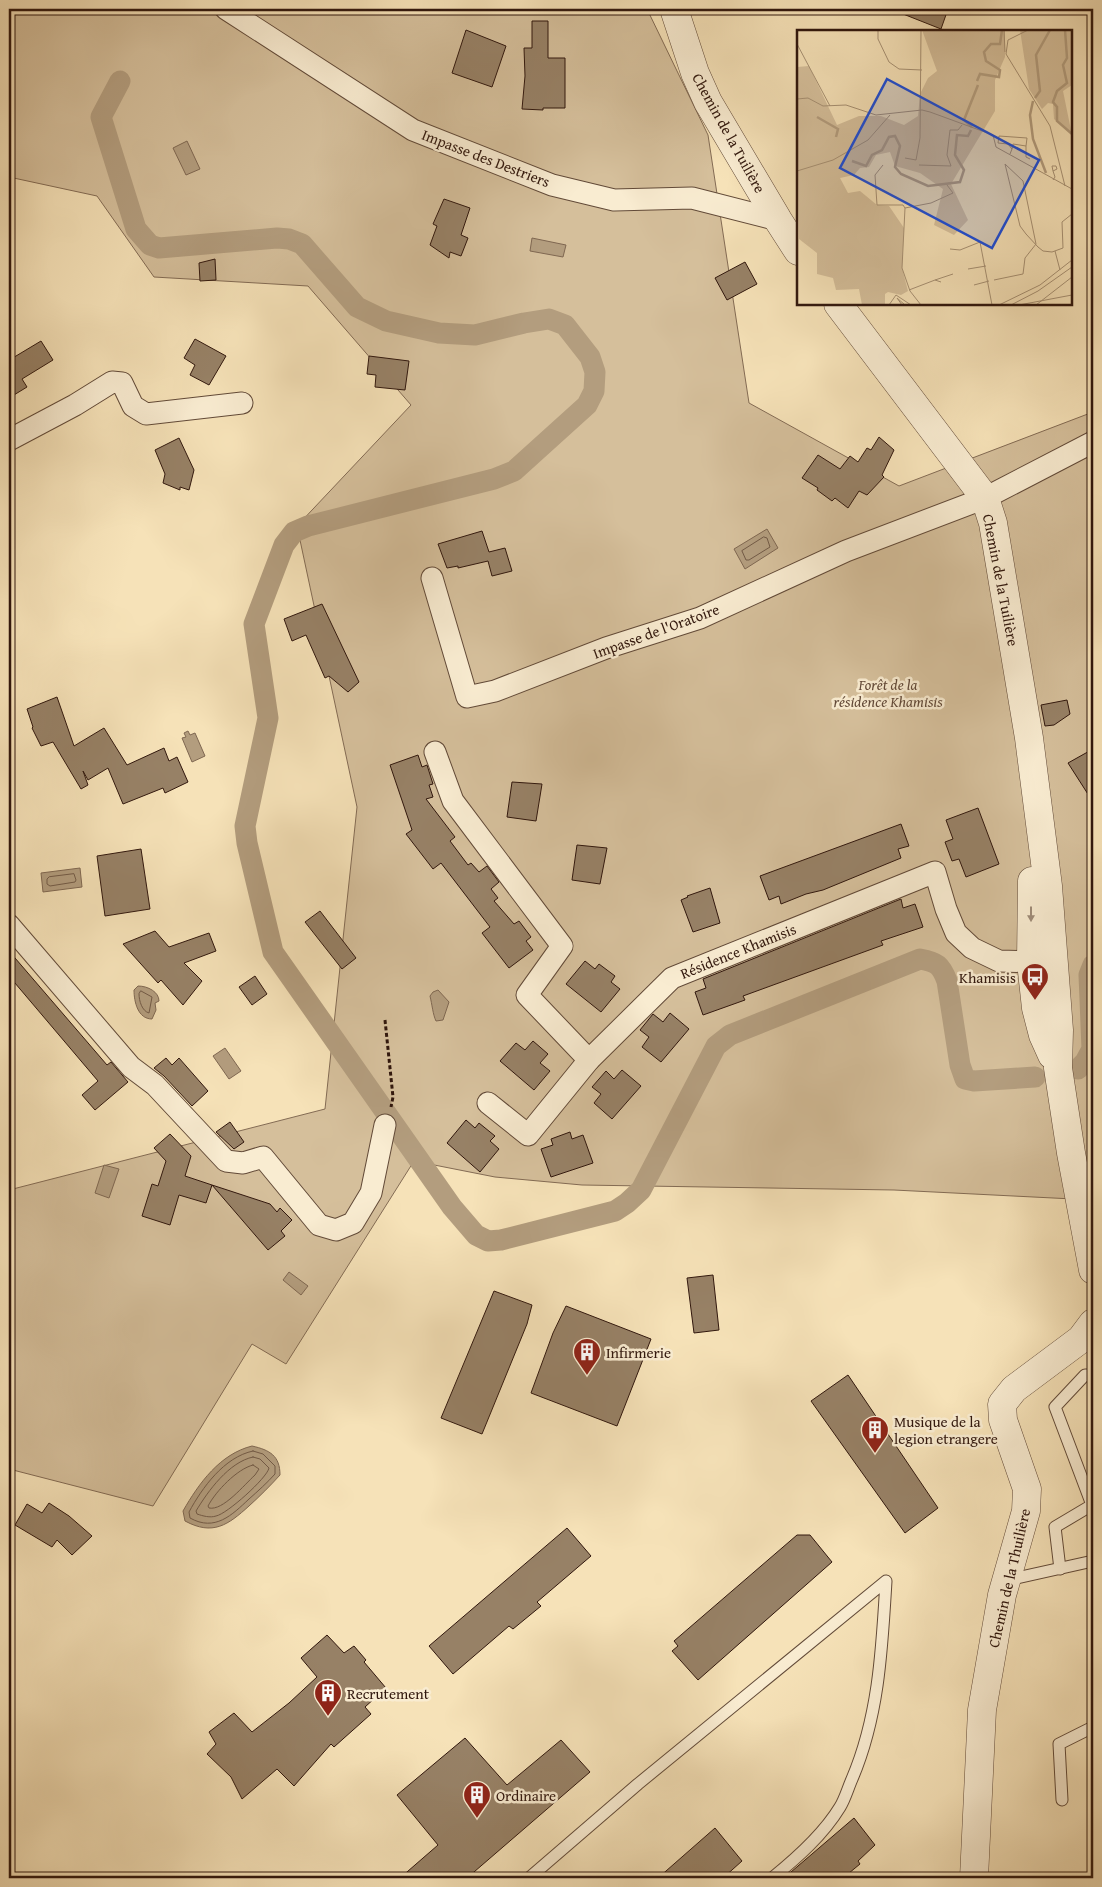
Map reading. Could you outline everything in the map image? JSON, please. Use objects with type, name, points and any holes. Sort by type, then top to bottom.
[{"type":"street","name":"Impasse des Destriers","points":[[226,9],[413,130],[552,185],[614,200],[692,198],[778,220]]},
{"type":"street","name":"Chemin de la Tuilière","points":[[674,9],[695,73],[708,102],[797,249]]},
{"type":"street","name":"Chemin de la Tuilière","points":[[839,305],[984,498],[993,523],[1029,738],[1048,886],[1043,959]]},
{"type":"street","points":[[9,440],[75,405],[112,382],[122,383],[134,406],[146,414],[242,403]]},
{"type":"street","points":[[984,498],[1093,442]]},
{"type":"street","name":"Impasse de l'Oratoire","points":[[432,578],[467,697],[495,691],[606,648],[700,618],[846,551],[984,498]]},
{"type":"street","points":[[435,752],[453,801],[562,946],[528,995],[589,1060],[528,1135],[488,1103]]},
{"type":"street","name":"Résidence Khamisis","points":[[589,1060],[672,978],[935,872],[946,909],[956,933],[972,948],[999,961],[1043,959]]},
{"type":"street","points":[[9,925],[131,1067],[155,1085],[226,1161],[243,1163],[263,1157],[319,1225],[336,1230],[353,1223],[371,1193],[388,1117]]},
{"type":"street","points":[[1043,959],[1059,1018],[1058,1068],[1071,1152],[1093,1270]]},
{"type":"street","points":[[1043,959],[1036,1008],[1043,1034],[1058,1068]]},
{"type":"street","name":"Chemin de la Thuilière","points":[[974,1878],[982,1710],[1002,1595],[1026,1511],[1027,1489],[1003,1420],[1002,1404],[1014,1389],[1081,1339],[1093,1323]]},
{"type":"lane","points":[[1060,1569],[1055,1527],[1092,1505],[1055,1407],[1084,1375],[1093,1375]]},
{"type":"lane","points":[[1006,1581],[1093,1561]]},
{"type":"lane","points":[[529,1878],[638,1784],[886,1581],[882,1658],[875,1702],[863,1753],[841,1806],[816,1838],[772,1878]]},
{"type":"lane","points":[[1062,1800],[1059,1744],[1093,1727]]},
{"type":"path","points":[[385,1020],[393,1097],[388,1117]]},
{"type":"green space","name":"Forêt de la résidence Khamisis","points":[[9,9],[647,9],[708,135],[749,403],[899,486],[1093,412],[1093,1200],[894,1190],[582,1185],[495,1177],[414,1161],[286,1364],[252,1344],[153,1506],[9,1469],[9,1190],[325,1109],[357,807],[297,526],[411,405],[308,286],[154,277],[97,196],[9,177]]},
{"type":"water","points":[[187,141],[200,169],[186,175],[173,148]]},
{"type":"water","points":[[532,238],[566,245],[563,257],[530,251]]},
{"type":"water","points":[[767,529],[778,548],[745,569],[734,549]]},
{"type":"water","points":[[188,731],[190,735],[195,733],[205,756],[192,762],[182,738],[186,737],[184,733]]},
{"type":"water","points":[[80,868],[82,887],[43,892],[41,873]]},
{"type":"water","points":[[138,986],[152,990],[159,998],[159,1001],[155,1003],[156,1010],[152,1019],[143,1016],[138,1009],[134,990]]},
{"type":"water","points":[[438,990],[449,1002],[443,1020],[436,1021],[430,996]]},
{"type":"water","points":[[225,1048],[241,1071],[229,1079],[213,1056]]},
{"type":"water","points":[[104,1165],[119,1169],[109,1198],[95,1193]]},
{"type":"water","points":[[289,1272],[308,1286],[301,1295],[283,1280]]},
{"type":"water","points":[[252,1446],[273,1455],[280,1468],[280,1475],[249,1506],[227,1523],[212,1528],[204,1528],[185,1521],[183,1511],[203,1480],[230,1456]]},
{"type":"building","points":[[893,9],[948,9],[941,29]]},
{"type":"building","points":[[532,21],[548,21],[548,58],[565,58],[565,108],[522,109],[525,76],[524,48],[532,48]]},
{"type":"building","points":[[466,30],[506,46],[492,87],[452,73]]},
{"type":"building","points":[[444,199],[470,208],[461,235],[468,238],[461,256],[450,252],[449,258],[430,245],[437,226],[433,224]]},
{"type":"building","points":[[215,259],[216,280],[200,281],[199,263]]},
{"type":"building","points":[[745,262],[757,284],[727,300],[715,278]]},
{"type":"building","points":[[195,339],[226,356],[209,385],[190,375],[195,365],[184,358]]},
{"type":"building","points":[[41,341],[53,360],[22,379],[27,387],[9,398],[9,355],[11,359]]},
{"type":"building","points":[[369,356],[409,361],[405,390],[375,387],[376,375],[367,374]]},
{"type":"building","points":[[879,437],[894,450],[882,475],[884,477],[867,495],[859,491],[848,508],[835,498],[832,501],[817,490],[818,488],[802,478],[818,455],[840,469],[850,456],[858,462],[867,448],[871,450]]},
{"type":"building","points":[[179,438],[194,470],[189,490],[180,487],[180,490],[163,483],[165,474],[155,450]]},
{"type":"building","points":[[482,531],[489,552],[505,548],[512,571],[492,576],[488,561],[458,568],[458,566],[447,568],[438,544]]},
{"type":"building","points":[[322,604],[359,682],[348,692],[329,676],[325,678],[306,635],[292,641],[284,619]]},
{"type":"building","points":[[57,697],[74,746],[104,728],[127,765],[164,748],[169,761],[177,757],[188,782],[165,793],[163,788],[123,804],[108,768],[88,780],[83,771],[88,785],[81,789],[53,742],[41,746],[32,728],[27,709]]},
{"type":"building","points":[[1067,700],[1070,714],[1054,725],[1045,726],[1041,705]]},
{"type":"building","points":[[1093,749],[1093,802],[1068,763]]},
{"type":"building","points":[[418,755],[422,767],[427,765],[433,784],[429,785],[433,797],[426,799],[455,837],[450,841],[468,865],[471,863],[479,872],[487,866],[499,882],[491,889],[498,898],[494,901],[514,924],[519,921],[531,937],[526,941],[533,950],[509,968],[482,933],[490,927],[441,863],[433,869],[406,834],[412,830],[390,765]]},
{"type":"building","points":[[512,782],[542,784],[536,821],[507,817]]},
{"type":"building","points":[[978,808],[999,864],[966,877],[959,859],[952,861],[945,842],[953,839],[946,820]]},
{"type":"building","points":[[901,824],[909,846],[898,849],[901,858],[823,890],[806,894],[781,904],[779,896],[769,900],[760,876]]},
{"type":"building","points":[[577,845],[607,848],[600,884],[572,880]]},
{"type":"building","points":[[141,849],[150,909],[105,916],[97,856]]},
{"type":"building","points":[[710,888],[720,923],[693,932],[681,900]]},
{"type":"building","points":[[901,899],[903,908],[915,904],[923,927],[881,941],[883,945],[743,996],[745,1000],[703,1015],[695,992],[706,988],[703,979]]},
{"type":"building","points":[[320,911],[356,958],[342,969],[305,922]]},
{"type":"building","points":[[155,931],[169,947],[209,933],[216,951],[184,963],[202,981],[183,1005],[161,980],[158,983],[123,944]]},
{"type":"building","points":[[9,951],[107,1065],[111,1062],[128,1082],[95,1110],[82,1095],[98,1081],[9,976]]},
{"type":"building","points":[[585,961],[595,969],[599,964],[615,976],[611,982],[620,989],[601,1012],[566,984]]},
{"type":"building","points":[[255,976],[267,994],[252,1005],[239,987]]},
{"type":"building","points":[[670,1013],[689,1029],[661,1062],[642,1047],[649,1037],[640,1030],[653,1014],[663,1022]]},
{"type":"building","points":[[533,1041],[548,1054],[540,1063],[550,1071],[534,1090],[500,1061],[516,1043],[525,1050]]},
{"type":"building","points":[[166,1058],[172,1065],[179,1058],[208,1091],[192,1106],[154,1068]]},
{"type":"building","points":[[622,1070],[641,1086],[612,1119],[594,1103],[601,1094],[592,1087],[606,1071],[614,1079]]},
{"type":"building","points":[[466,1120],[475,1128],[479,1123],[495,1136],[490,1141],[499,1149],[480,1172],[447,1143]]},
{"type":"building","points":[[230,1122],[244,1142],[234,1149],[216,1132]]},
{"type":"building","points":[[570,1132],[572,1139],[583,1135],[593,1163],[551,1177],[541,1149],[553,1145],[551,1139]]},
{"type":"building","points":[[170,1134],[191,1156],[185,1176],[212,1185],[206,1203],[179,1195],[170,1225],[142,1216],[152,1184],[158,1186],[166,1161],[154,1148]]},
{"type":"building","points":[[212,1185],[270,1204],[277,1212],[280,1208],[292,1220],[281,1231],[285,1236],[268,1250]]},
{"type":"building","points":[[713,1275],[719,1330],[694,1333],[687,1278]]},
{"type":"building","points":[[494,1291],[532,1305],[527,1324],[482,1434],[441,1418]]},
{"type":"building","points":[[566,1306],[651,1339],[617,1426],[531,1393],[553,1333]]},
{"type":"building","name":"Musique de la legion etrangere","points":[[848,1375],[938,1508],[905,1533],[811,1401]]},
{"type":"building","points":[[49,1503],[69,1516],[92,1536],[72,1555],[57,1540],[52,1547],[15,1525],[27,1504],[42,1513]]},
{"type":"building","points":[[567,1528],[591,1556],[537,1602],[541,1606],[513,1629],[509,1626],[453,1674],[429,1646]]},
{"type":"building","points":[[797,1535],[810,1535],[832,1562],[698,1680],[672,1651],[678,1646],[674,1641]]},
{"type":"building","name":"Recrutement","points":[[327,1635],[344,1653],[354,1646],[366,1660],[364,1662],[386,1688],[365,1707],[371,1714],[334,1747],[331,1744],[294,1786],[277,1769],[242,1799],[231,1777],[207,1754],[216,1744],[209,1732],[234,1713],[252,1732],[289,1703],[317,1677],[301,1658]]},
{"type":"building","name":"Ordinaire","points":[[465,1738],[507,1785],[561,1740],[590,1772],[467,1878],[400,1878],[438,1845],[397,1795]]},
{"type":"building","points":[[854,1818],[875,1845],[858,1861],[860,1864],[843,1878],[784,1878]]},
{"type":"building","points":[[715,1828],[742,1861],[723,1878],[658,1878]]},
{"type":"waterway","points":[[120,81],[101,117],[136,229],[150,245],[159,248],[277,238],[289,239],[302,244],[357,307],[386,321],[439,333],[475,335],[549,319],[565,325],[590,357],[595,372],[594,391],[587,405],[514,471],[494,479],[308,526],[294,532],[284,545],[254,624],[268,718],[245,826],[247,843],[273,952],[452,1207],[476,1235],[488,1241],[501,1240],[615,1211],[641,1190],[716,1046],[730,1035],[920,959],[931,961],[938,965],[947,981],[960,1065],[965,1079],[974,1081],[1035,1077]]},
{"type":"waterway","points":[[1078,1069],[1085,1062],[1092,1049],[1089,975],[1093,965]]},
{"type":"place","name":"Khamisis","points":[[1035,1001]]},
{"type":"place","name":"Infirmerie","points":[[587,1376]]},
{"type":"place","name":"Musique de la legion etrangere","points":[[875,1454]]},
{"type":"place","name":"Recrutement","points":[[328,1717]]},
{"type":"place","name":"Ordinaire","points":[[477,1819]]}]
